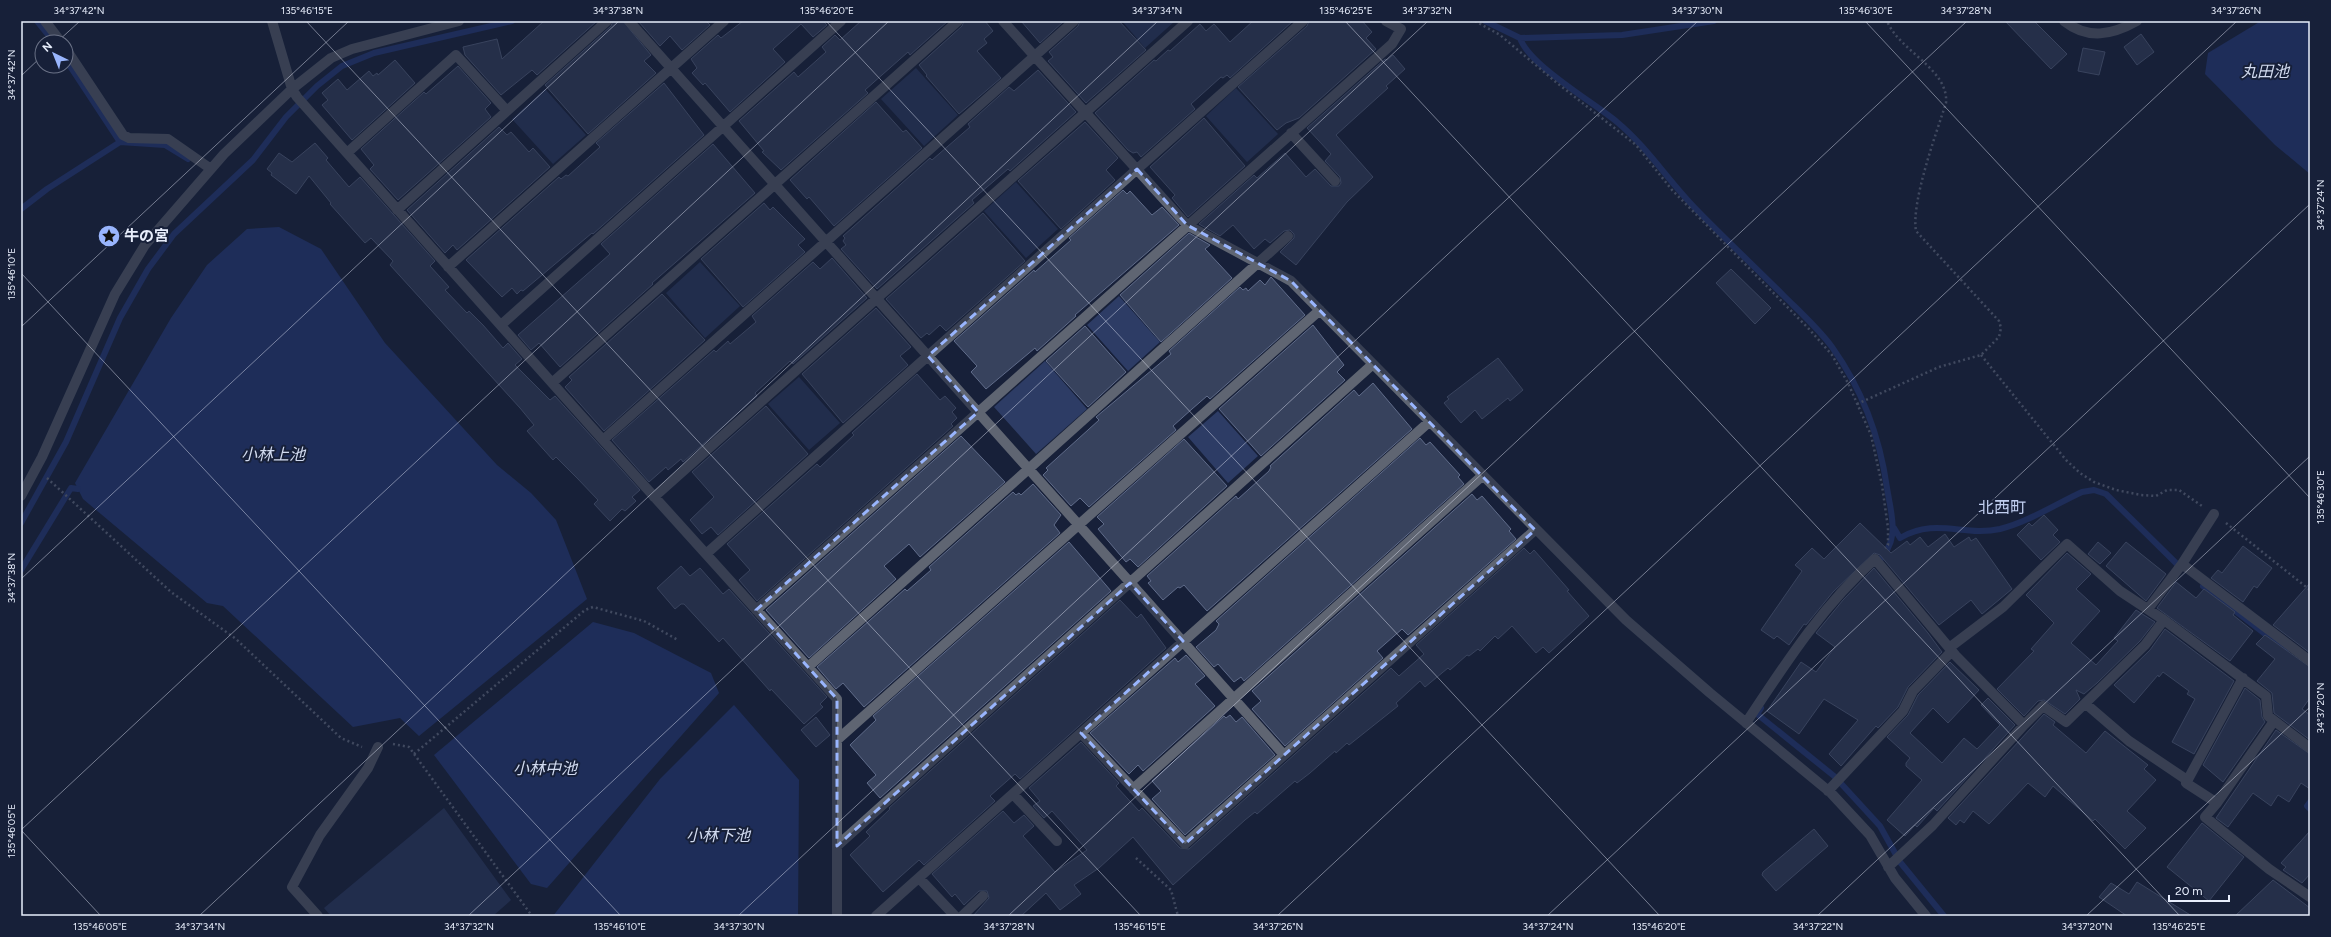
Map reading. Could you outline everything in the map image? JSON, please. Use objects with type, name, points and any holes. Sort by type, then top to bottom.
[{"type":"street","points":[[45,21],[55,34]]},
{"type":"street","points":[[272,21],[298,97],[397,210],[837,699],[837,916]]},
{"type":"street","points":[[21,496],[42,457],[115,294],[145,245],[211,169],[298,97],[331,58],[352,48],[459,21]]},
{"type":"street","points":[[397,210],[608,21]]},
{"type":"street","points":[[629,21],[1284,755]]},
{"type":"street","points":[[448,266],[724,21]]},
{"type":"street","points":[[500,325],[841,21]]},
{"type":"street","points":[[552,383],[958,21]]},
{"type":"street","points":[[1003,21],[1187,225],[1291,281],[1535,530],[1626,620],[1828,791],[1894,862],[1926,916]]},
{"type":"street","points":[[603,440],[1074,21]]},
{"type":"street","points":[[654,497],[1188,21]]},
{"type":"street","points":[[706,554],[1303,21]]},
{"type":"street","points":[[756,610],[1392,44],[1401,29],[1386,21]]},
{"type":"street","points":[[2064,21],[2076,30],[2094,34],[2113,32],[2137,21]]},
{"type":"street","points":[[347,153],[456,56],[507,111]]},
{"type":"street","points":[[74,61],[123,135],[129,138],[168,139],[211,169]]},
{"type":"street","points":[[1291,133],[1335,181]]},
{"type":"street","points":[[808,667],[1288,236]]},
{"type":"street","points":[[837,740],[1320,310]]},
{"type":"street","points":[[837,846],[1373,364]]},
{"type":"street","points":[[876,916],[1429,422]]},
{"type":"street","points":[[1133,789],[1482,476]]},
{"type":"street","points":[[2148,609],[2179,567],[2214,514]]},
{"type":"street","points":[[1081,733],[1185,844],[1535,530]]},
{"type":"street","points":[[1828,791],[1903,711],[1913,691],[1951,649],[2004,607],[2067,544],[2120,591],[2164,620],[2266,696],[2268,716],[2310,748]]},
{"type":"street","points":[[1746,723],[1793,652],[1824,610],[1857,575],[1877,561],[1951,649],[2024,725]]},
{"type":"street","points":[[2179,567],[2310,660]]},
{"type":"street","points":[[1894,862],[1933,825],[2043,706],[2066,722],[2145,645],[2164,620]]},
{"type":"street","points":[[2217,803],[2186,783],[2243,678]]},
{"type":"street","points":[[2086,704],[2129,741],[2188,780]]},
{"type":"street","points":[[2274,721],[2217,803],[2205,817],[2269,869],[2310,896]]},
{"type":"street","points":[[318,916],[292,887],[320,835],[368,768],[378,748]]},
{"type":"street","points":[[1013,794],[1057,841]]},
{"type":"street","points":[[919,878],[954,916]]},
{"type":"street","points":[[962,916],[983,896]]},
{"type":"path","points":[[1475,21],[1500,35],[1557,83],[1636,145],[1672,190],[1809,328],[1832,355],[1871,435],[1882,486],[1888,528],[1888,545],[1877,561]]},
{"type":"path","points":[[1857,404],[1940,367],[1981,355],[1999,337],[2001,328],[1999,321],[1916,231],[1915,222],[1925,173],[1946,103],[1946,95],[1942,83],[1894,34],[1887,21]]},
{"type":"path","points":[[1981,355],[2066,460],[2080,473],[2102,484],[2141,495],[2156,496],[2167,490],[2179,490],[2214,514],[2310,590]]},
{"type":"path","points":[[53,481],[63,494],[171,592],[236,639],[341,738],[359,747],[378,748],[393,744],[409,747],[532,916]]},
{"type":"path","points":[[414,754],[585,610],[593,607],[644,621],[678,640]]},
{"type":"path","points":[[1136,858],[1170,890],[1178,916]]},
{"type":"highlighted area","points":[[1137,169],[1187,225],[1291,281],[1535,530],[1185,844],[1081,733],[1183,641],[1130,583],[837,846],[837,699],[756,610],[978,412],[928,356]]},
{"type":"shaded area","points":[[1122,21],[1175,21],[1145,48]]},
{"type":"shaded area","points":[[916,68],[958,115],[924,146],[881,99]]},
{"type":"shaded area","points":[[1236,88],[1278,134],[1247,162],[1206,116]]},
{"type":"shaded area","points":[[545,89],[586,135],[553,164],[512,119]]},
{"type":"shaded area","points":[[1016,182],[1058,229],[1026,258],[984,211]]},
{"type":"shaded area","points":[[700,262],[740,306],[705,338],[666,293]]},
{"type":"shaded area","points":[[1119,296],[1160,342],[1128,371],[1087,325]]},
{"type":"shaded area","points":[[1045,361],[1087,409],[1036,454],[994,407]]},
{"type":"shaded area","points":[[799,377],[840,423],[809,450],[768,404]]},
{"type":"shaded area","points":[[1218,411],[1258,456],[1228,483],[1188,437]]},
{"type":"shaded area","points":[[444,808],[511,900],[493,916],[331,916],[324,908]]},
{"type":"water","name":"丸田池","points":[[2261,21],[2310,21],[2310,174],[2275,145],[2205,74],[2208,53]]},
{"type":"water","name":"小林上池","points":[[279,227],[321,249],[385,343],[497,465],[531,493],[556,520],[587,599],[419,736],[400,718],[353,727],[223,606],[207,603],[83,499],[75,483],[171,318],[207,265],[247,229]]},
{"type":"water","name":"小林中池","points":[[593,622],[634,633],[711,673],[719,693],[547,888],[531,884],[434,755]]},
{"type":"water","name":"小林下池","points":[[734,705],[799,780],[798,916],[553,916],[660,779]]},
{"type":"building","points":[[544,21],[597,21],[537,75],[532,70],[501,95],[465,55],[463,47],[497,39],[502,59]]},
{"type":"building","points":[[613,21],[623,21],[651,55],[644,61],[656,73],[588,134],[545,85],[611,26]]},
{"type":"building","points":[[638,21],[706,21],[710,25],[682,50],[670,36],[660,46]]},
{"type":"building","points":[[743,21],[823,21],[827,25],[813,37],[801,24],[773,49],[785,62],[730,112],[705,83],[703,85],[692,73],[697,68],[691,59],[718,35],[721,38]]},
{"type":"building","points":[[861,21],[948,21],[910,55],[908,52],[865,90],[868,93],[781,170],[762,152],[764,151],[739,121],[794,72],[798,77],[826,52],[822,47],[835,35],[840,40]]},
{"type":"building","points":[[964,21],[985,21],[993,31],[984,39],[987,43],[977,51],[1001,78],[959,114],[926,76],[927,75],[919,65],[962,26]]},
{"type":"building","points":[[1021,21],[1064,21],[1040,43]]},
{"type":"building","points":[[1080,21],[1119,21],[1146,50],[1086,103],[1048,61],[1053,57],[1049,52],[1078,26]]},
{"type":"building","points":[[1253,21],[1293,21],[1230,78],[1227,75],[1223,78],[1221,77],[1191,104],[1195,109],[1141,157],[1137,152],[1133,153],[1128,150],[1095,113],[1154,60],[1156,61],[1168,50],[1170,51],[1200,24],[1206,31],[1214,24],[1230,42]]},
{"type":"building","points":[[1309,21],[1362,21],[1372,32],[1366,38],[1376,49],[1299,118],[1286,123],[1277,130],[1238,87],[1307,26]]},
{"type":"building","points":[[2005,21],[2034,21],[2067,54],[2051,69]]},
{"type":"building","points":[[2141,34],[2154,52],[2137,65],[2124,47]]},
{"type":"building","points":[[2083,48],[2105,52],[2099,75],[2078,71]]},
{"type":"building","points":[[1393,55],[1405,69],[1386,86],[1388,88],[1336,135],[1373,177],[1347,202],[1296,265],[1280,252],[1294,238],[1294,234],[1290,230],[1284,231],[1270,243],[1265,239],[1254,249],[1233,225],[1220,236],[1199,224],[1254,175],[1257,178],[1285,153],[1306,177],[1315,169],[1331,186],[1339,186],[1341,183],[1340,177],[1325,161],[1331,154],[1307,128],[1385,59],[1387,60]]},
{"type":"building","points":[[395,60],[415,83],[352,140],[322,105],[328,100],[322,93],[338,79],[347,90],[369,71],[373,76],[377,73],[378,75]]},
{"type":"building","points":[[458,66],[491,103],[485,109],[491,117],[398,200],[370,169],[374,165],[361,149],[424,92],[426,94]]},
{"type":"building","points":[[1038,70],[1076,112],[1010,171],[1008,169],[972,200],[974,203],[877,289],[841,249],[846,245],[843,241],[845,238],[843,236],[930,158],[932,160],[970,127],[968,124],[1009,87],[1014,91]]},
{"type":"building","points":[[664,83],[704,135],[593,234],[592,233],[523,291],[521,290],[517,294],[512,288],[502,297],[466,260],[559,177],[561,179],[566,175],[568,176],[600,147],[596,143]]},
{"type":"building","points":[[876,102],[903,132],[906,130],[922,148],[834,226],[809,197],[807,199],[790,180]]},
{"type":"building","points":[[1204,118],[1245,166],[1188,217],[1172,198],[1175,195],[1150,167]]},
{"type":"building","points":[[1085,122],[1118,158],[1106,170],[1115,180],[1061,229],[1018,181]]},
{"type":"building","points":[[499,127],[507,135],[511,132],[529,152],[533,148],[550,167],[457,250],[453,245],[445,253],[407,210]]},
{"type":"building","points":[[315,143],[328,158],[326,160],[349,187],[360,177],[435,261],[430,266],[449,287],[445,290],[467,313],[469,311],[483,325],[503,348],[508,343],[522,359],[515,365],[550,400],[555,396],[640,490],[632,497],[636,501],[625,511],[622,509],[610,521],[594,504],[598,500],[556,457],[553,460],[527,431],[534,425],[390,265],[393,261],[371,238],[365,243],[330,204],[331,203],[309,176],[296,194],[271,175],[272,173],[267,169],[279,153],[292,162]]},
{"type":"building","points":[[713,144],[755,193],[652,283],[653,284],[560,367],[539,343],[531,350],[518,335],[610,254],[601,244]]},
{"type":"building","points":[[1123,190],[1127,194],[1130,191],[1152,215],[1162,207],[1179,225],[1075,315],[1076,316],[1037,351],[1035,348],[986,389],[971,372],[977,366],[954,341],[1034,270],[1035,272],[1071,240],[1069,238]]},
{"type":"building","points":[[764,203],[770,210],[773,207],[805,239],[798,245],[805,252],[743,307],[701,259]]},
{"type":"building","points":[[983,213],[1025,261],[946,331],[940,325],[929,335],[927,333],[921,338],[886,299]]},
{"type":"building","points":[[1189,233],[1210,245],[1205,249],[1232,278],[1161,342],[1120,295]]},
{"type":"building","points":[[832,258],[867,298],[793,364],[790,361],[755,393],[757,396],[683,462],[681,459],[668,470],[666,467],[649,482],[612,440],[714,350],[716,352],[728,341],[730,344],[756,322],[752,316],[813,262],[820,269]]},
{"type":"building","points":[[1731,269],[1771,308],[1755,324],[1716,283]]},
{"type":"building","points":[[1271,277],[1305,315],[1210,399],[1207,396],[1192,409],[1173,426],[1176,430],[1089,507],[1080,498],[1071,506],[1043,475],[1048,470],[1046,468],[1099,420],[1096,417],[1171,354],[1169,351],[1240,287],[1243,290],[1246,288],[1248,291],[1260,280],[1265,285]]},
{"type":"building","points":[[662,294],[705,340],[604,431],[565,387],[572,380],[569,377]]},
{"type":"building","points":[[876,308],[911,347],[900,356],[908,365],[843,423],[802,374]]},
{"type":"building","points":[[1313,325],[1344,365],[1337,372],[1345,380],[1261,456],[1219,409]]},
{"type":"building","points":[[1085,326],[1126,372],[1088,407],[1046,361]]},
{"type":"building","points":[[1498,358],[1523,390],[1510,401],[1508,398],[1482,419],[1475,410],[1461,423],[1444,403],[1449,399],[1447,397]]},
{"type":"building","points":[[917,374],[940,400],[945,396],[956,408],[952,412],[957,418],[951,424],[953,426],[757,601],[739,580],[750,570],[727,544],[817,464],[820,467],[854,435],[852,433]]},
{"type":"building","points":[[1373,383],[1412,429],[1207,611],[1184,585],[1180,588],[1178,587],[1163,600],[1148,583],[1151,581],[1147,576],[1236,496],[1238,499],[1269,471],[1270,466],[1354,390],[1359,396]]},
{"type":"building","points":[[766,406],[808,454],[718,535],[711,527],[702,534],[690,520],[714,497],[692,472]]},
{"type":"building","points":[[961,436],[1005,482],[920,557],[909,544],[884,566],[896,579],[809,658],[766,610]]},
{"type":"building","points":[[1420,438],[1426,445],[1430,442],[1460,475],[1458,477],[1464,484],[1244,681],[1241,677],[1234,682],[1218,664],[1214,667],[1196,647],[1216,630],[1219,624],[1216,621]]},
{"type":"building","points":[[1184,439],[1227,486],[1138,567],[1130,559],[1126,562],[1098,529],[1104,524],[1097,517]]},
{"type":"building","points":[[1033,484],[1061,515],[1054,525],[1060,533],[864,707],[843,683],[836,689],[817,667],[905,589],[907,591],[931,570],[929,567],[1013,492],[1016,495],[1019,493],[1021,495]]},
{"type":"building","points":[[1472,494],[1477,500],[1482,496],[1511,529],[1509,531],[1516,539],[1408,635],[1402,629],[1377,651],[1383,658],[1285,746],[1252,709],[1261,701],[1252,691]]},
{"type":"building","points":[[2044,515],[2058,530],[2053,535],[2060,542],[2041,560],[2017,535],[2029,523],[2032,526]]},
{"type":"building","points":[[1860,523],[1891,553],[1907,541],[1910,545],[1920,537],[1928,547],[1945,534],[1954,547],[1969,537],[1971,541],[1976,538],[2012,589],[1982,614],[1971,600],[1939,625],[1880,555],[1874,553],[1833,592],[1806,625],[1804,624],[1789,645],[1777,636],[1774,639],[1761,630],[1802,571],[1795,565],[1812,548],[1824,559]]},
{"type":"building","points":[[1069,542],[1111,591],[880,798],[867,783],[876,775],[850,745],[876,720],[873,716]]},
{"type":"building","points":[[2098,542],[2111,553],[2100,564],[2088,554]]},
{"type":"building","points":[[2126,542],[2166,574],[2146,601],[2106,566]]},
{"type":"building","points":[[2243,546],[2272,568],[2257,588],[2254,586],[2243,602],[2211,578],[2218,570],[2222,573]]},
{"type":"building","points":[[1524,548],[1530,554],[1534,550],[1569,590],[1567,591],[1589,616],[1549,653],[1543,647],[1536,653],[1512,626],[1498,639],[1495,636],[1480,651],[1478,649],[1469,656],[1467,655],[1450,670],[1448,668],[1425,687],[1420,681],[1396,703],[1398,706],[1349,745],[1347,743],[1336,753],[1335,751],[1297,783],[1295,781],[1257,814],[1255,812],[1173,885],[1133,837],[1099,868],[1074,885],[1081,894],[1060,910],[1046,893],[1021,916],[973,916],[989,898],[987,891],[979,891],[964,905],[955,894],[952,897],[932,874],[1003,811],[1014,823],[1024,815],[1034,826],[1023,836],[1055,872],[1087,850],[1052,811],[1044,818],[1033,806],[1040,801],[1029,788],[1081,742],[1119,783],[1116,786],[1139,811],[1142,808],[1180,848],[1189,849],[1391,668],[1399,676],[1424,654],[1416,645]]},
{"type":"building","points":[[2067,553],[2091,574],[2076,589],[2100,611],[2071,643],[2096,665],[2118,641],[2114,638],[2136,610],[2155,622],[2140,641],[2097,683],[2084,694],[2076,690],[2080,699],[2065,714],[2044,700],[2038,701],[2024,716],[1997,689],[2034,651],[2031,649],[2054,623],[2026,595]]},
{"type":"building","points":[[681,566],[690,576],[700,568],[723,594],[729,589],[827,697],[820,704],[823,707],[804,724],[771,689],[770,691],[723,638],[719,642],[684,604],[681,604],[675,609],[657,588]]},
{"type":"building","points":[[1874,568],[1942,652],[1908,687],[1898,707],[1878,728],[1876,726],[1841,766],[1829,754],[1858,720],[1824,699],[1799,734],[1767,711],[1801,662],[1816,672],[1835,647],[1816,633],[1843,600]]},
{"type":"building","points":[[2176,582],[2196,598],[2204,589],[2235,612],[2233,615],[2253,631],[2230,661],[2157,608]]},
{"type":"building","points":[[2310,583],[2310,653],[2273,625]]},
{"type":"building","points":[[1120,600],[1137,618],[1141,614],[1166,648],[1020,779],[1015,774],[990,796],[995,801],[924,865],[919,860],[883,892],[850,855],[870,836],[866,832],[890,809],[889,808]]},
{"type":"building","points":[[2165,629],[2234,681],[2194,754],[2172,742],[2195,699],[2187,694],[2189,691],[2163,672],[2159,677],[2158,675],[2134,703],[2114,685],[2150,650]]},
{"type":"building","points":[[2265,635],[2310,667],[2310,698],[2302,709],[2310,715],[2310,740],[2274,713],[2272,693],[2257,681],[2275,659],[2256,644]]},
{"type":"building","points":[[1186,655],[1205,676],[1195,684],[1215,706],[1143,771],[1138,765],[1129,774],[1090,733],[1175,658],[1178,662]]},
{"type":"building","points":[[1950,662],[1979,690],[1948,723],[1933,708],[1910,733],[1942,763],[1964,738],[1977,749],[2000,725],[1981,705],[1988,698],[2015,725],[1937,811],[1934,808],[1917,827],[1915,825],[1905,836],[1887,820],[1922,780],[1906,766],[1906,763],[1910,758],[1887,737],[1908,715],[1918,695]]},
{"type":"building","points":[[2245,688],[2260,700],[2262,717],[2265,722],[2223,782],[2203,765]]},
{"type":"building","points":[[2044,714],[2055,722],[2053,725],[2086,753],[2105,731],[2148,765],[2144,769],[2156,780],[2127,811],[2146,828],[2125,849],[2095,819],[2093,821],[2053,786],[2045,797],[2028,783],[1989,824],[1973,811],[1964,823],[1960,820],[1956,825],[1948,818]]},
{"type":"building","points":[[1230,715],[1236,722],[1242,717],[1275,755],[1185,835],[1152,799],[1161,791],[1152,781],[1224,716],[1226,718]]},
{"type":"building","points":[[816,717],[830,735],[816,747],[801,730]]},
{"type":"building","points":[[2276,730],[2310,754],[2310,789],[2301,783],[2289,802],[2278,795],[2271,806],[2253,793],[2228,827],[2216,818]]},
{"type":"building","points":[[2202,823],[2244,857],[2209,901],[2167,867]]},
{"type":"building","points":[[1814,829],[1828,846],[1776,891],[1762,875],[1763,872]]},
{"type":"building","points":[[2310,831],[2310,874],[2302,883],[2283,870],[2286,867],[2281,863]]},
{"type":"building","points":[[2273,880],[2310,908],[2310,916],[2235,916]]},
{"type":"building","points":[[2137,882],[2192,916],[2127,916],[2099,897],[2111,883],[2129,894]]},
{"type":"waterway","points":[[37,21],[48,34]]},
{"type":"waterway","points":[[21,523],[66,442],[120,318],[148,269],[174,234],[253,160],[286,117],[317,86],[342,66],[374,53],[512,21]]},
{"type":"waterway","points":[[1485,21],[1520,38],[1622,35],[1714,21]]},
{"type":"waterway","points":[[1520,38],[1526,49],[1548,71],[1617,122],[1638,142],[1694,207],[1809,320],[1821,333],[1843,363],[1861,397],[1874,432],[1884,469],[1891,510],[1893,529],[1892,538],[1884,555],[1876,564]]},
{"type":"waterway","points":[[74,72],[120,142],[165,145],[188,159]]},
{"type":"waterway","points":[[21,209],[47,189],[120,142]]},
{"type":"waterway","points":[[21,570],[71,488],[78,489]]},
{"type":"waterway","points":[[1894,528],[1900,538],[1913,532],[1926,529],[1938,528],[1974,531],[2000,529],[2021,522],[2082,492],[2094,490],[2106,494],[2181,568]]},
{"type":"waterway","points":[[2203,586],[2286,650]]},
{"type":"waterway","points":[[1761,708],[1757,714],[1834,776],[1880,826],[1900,862],[1944,916]]},
{"type":"waterway","points":[[2310,802],[2307,806],[2310,809]]},
{"type":"place","name":"牛の宮","points":[[109,236]]},
{"type":"district","name":"北西町","points":[[2002,507]]}]
